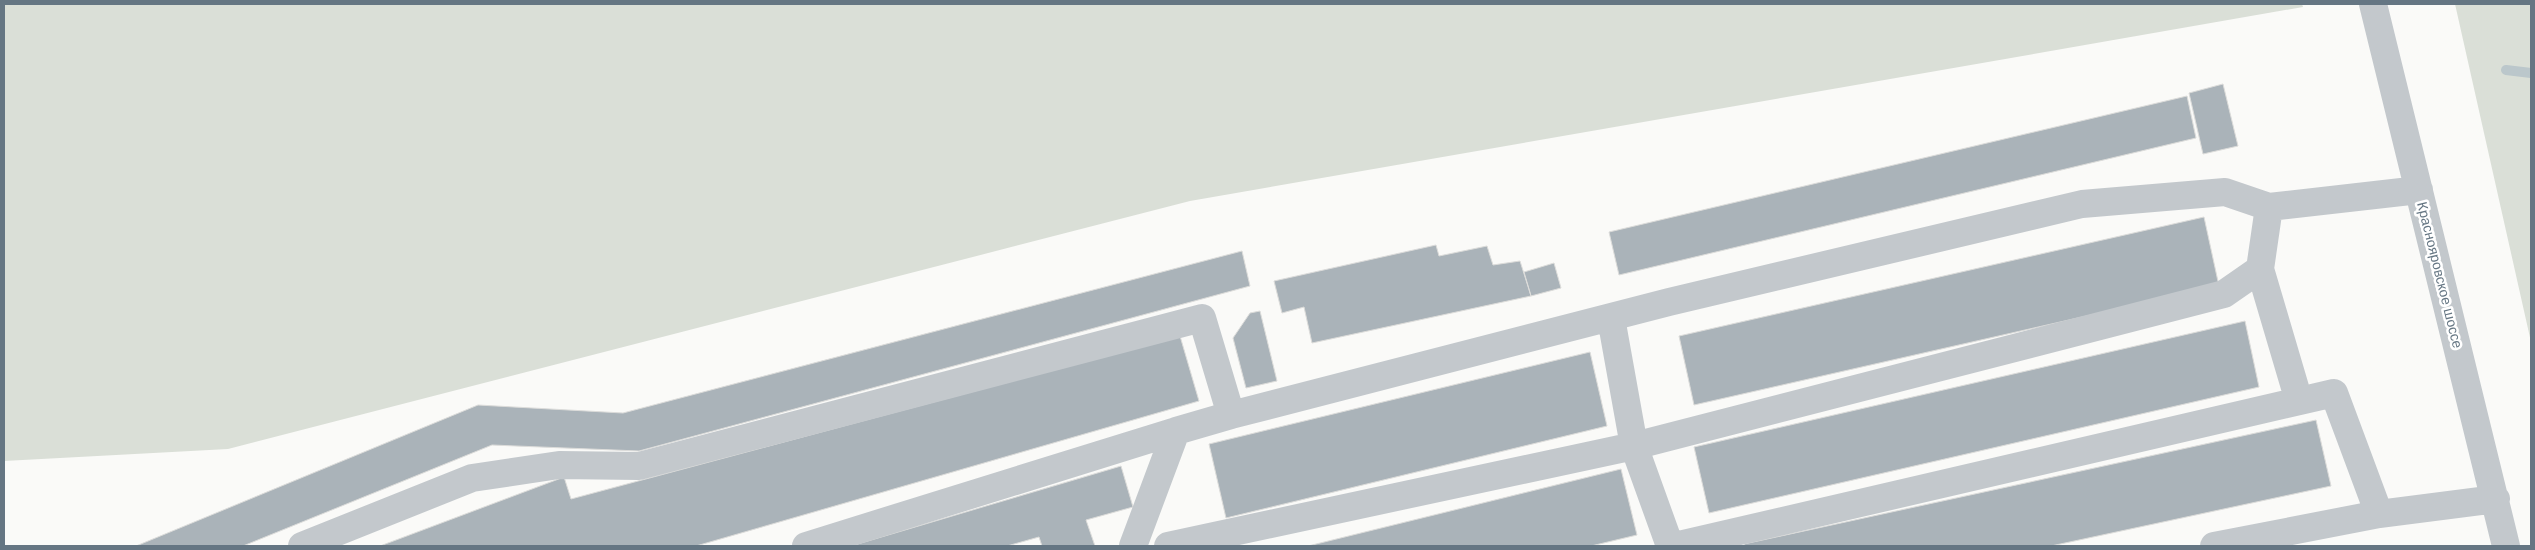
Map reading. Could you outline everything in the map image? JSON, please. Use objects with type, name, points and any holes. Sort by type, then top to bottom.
[{"type":"street","name":"Краснояровское шоссе","points":[[2373,4],[2506,546]]},
{"type":"street","points":[[806,546],[1231,415],[1611,318],[2082,204],[2225,192],[2268,207],[2419,190]]},
{"type":"street","points":[[2268,207],[2260,269],[2300,401]]},
{"type":"street","points":[[1168,546],[1634,446],[2224,294],[2260,269]]},
{"type":"street","points":[[302,546],[472,478],[559,465],[639,466],[1202,318],[1231,415]]},
{"type":"street","points":[[1611,318],[1634,446],[1670,546]]},
{"type":"street","points":[[1675,546],[2334,393],[2379,514]]},
{"type":"street","points":[[1133,546],[1176,431]]},
{"type":"street","points":[[2214,546],[2379,514],[2496,499]]},
{"type":"shaded area","points":[[4,4],[2302,4],[2303,7],[1190,201],[228,449],[4,461]]},
{"type":"shaded area","points":[[2455,4],[2531,4],[2531,342]]},
{"type":"building","points":[[2223,84],[2238,146],[2203,154],[2189,93]]},
{"type":"building","points":[[2187,96],[2196,138],[1619,275],[1609,232]]},
{"type":"building","points":[[2204,217],[2219,286],[1694,405],[1679,336]]},
{"type":"building","points":[[1436,245],[1439,256],[1487,246],[1493,265],[1520,261],[1531,296],[1312,343],[1304,307],[1282,313],[1274,281]]},
{"type":"building","points":[[1242,251],[1250,286],[639,451],[492,445],[243,546],[136,546],[478,405],[623,413]]},
{"type":"building","points":[[1554,263],[1561,288],[1531,296],[1524,272]]},
{"type":"building","points":[[1260,311],[1277,381],[1246,388],[1233,338],[1250,313]]},
{"type":"building","points":[[2245,321],[2259,387],[1709,513],[1694,447]]},
{"type":"building","points":[[1180,336],[1199,401],[696,546],[380,546],[564,477],[571,499]]},
{"type":"building","points":[[1590,352],[1607,426],[1226,518],[1209,444]]},
{"type":"building","points":[[2316,420],[2331,486],[2051,546],[1745,546],[1744,544]]},
{"type":"building","points":[[1121,466],[1133,507],[1086,520],[1095,546],[1042,546],[1039,537],[1007,546],[851,546]]},
{"type":"building","points":[[1621,469],[1637,535],[1591,546],[1308,546]]},
{"type":"waterway","points":[[2506,70],[2531,73]]}]
